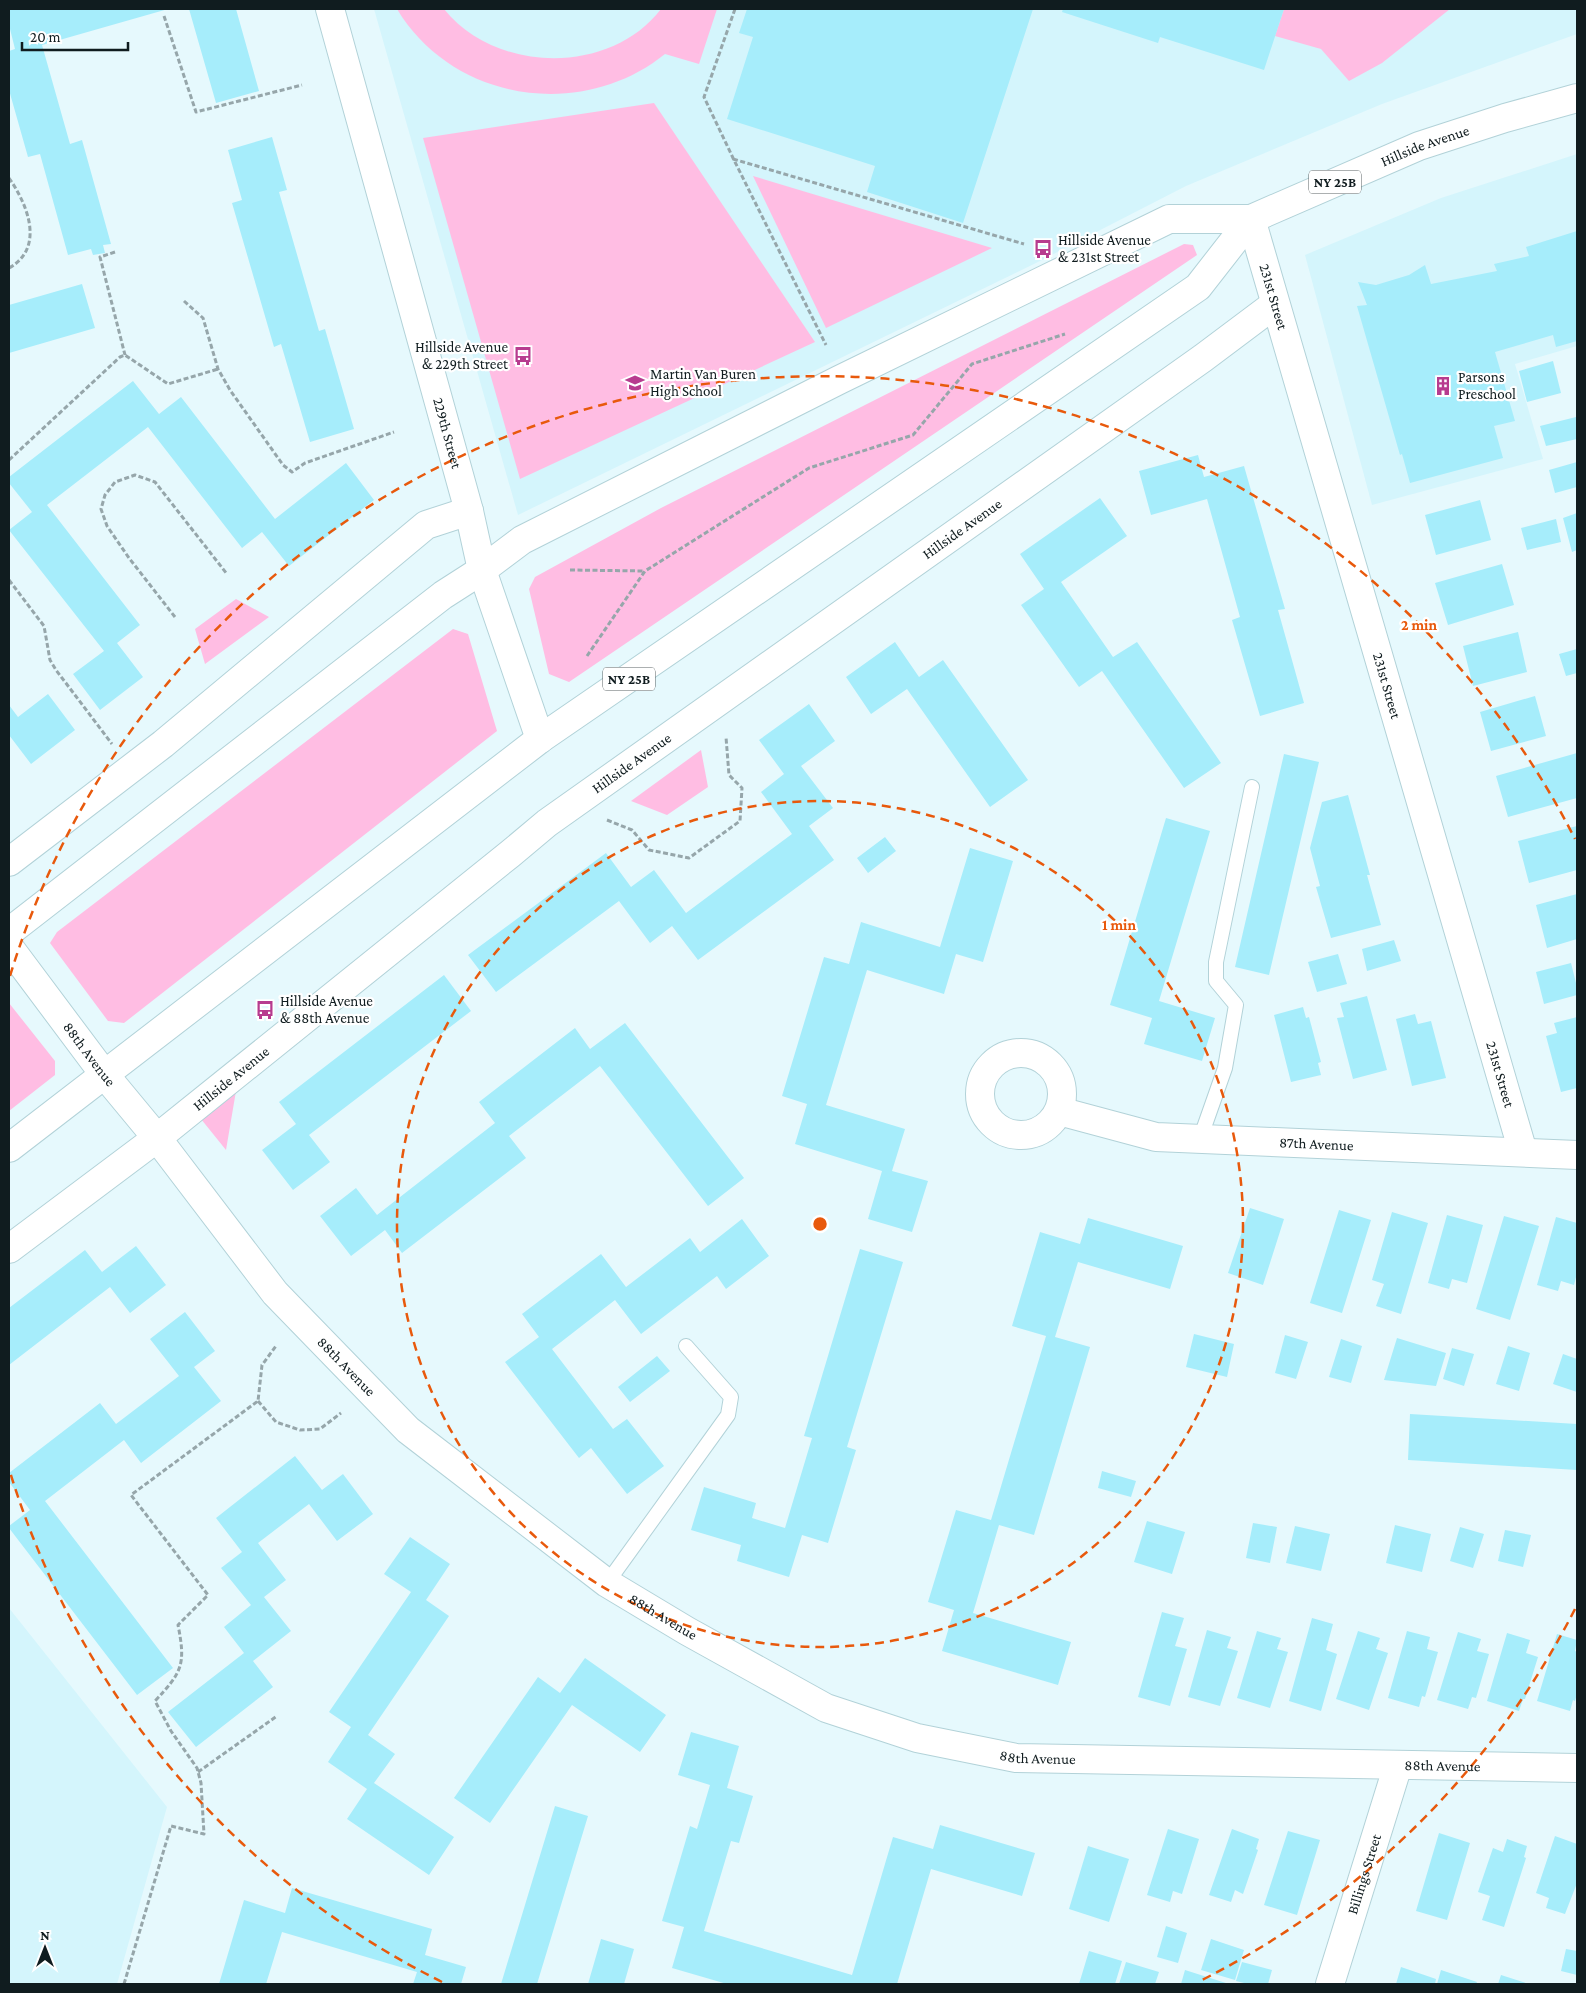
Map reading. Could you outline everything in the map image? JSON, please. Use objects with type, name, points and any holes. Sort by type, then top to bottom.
[{"type":"street","name":"229th Street","points":[[330,9],[469,510],[482,570],[540,739]]},
{"type":"street","name":"Hillside Avenue","points":[[9,932],[443,595],[482,570],[522,540],[839,380],[1169,219],[1251,219],[1419,146],[1505,118],[1577,98]]},
{"type":"street","name":"Hillside Avenue","points":[[9,1148],[540,739],[1198,287],[1251,219]]},
{"type":"street","name":"231st Street","points":[[1251,219],[1524,1152]]},
{"type":"street","name":"Hillside Avenue","points":[[9,1249],[157,1138],[547,823],[1203,358],[1275,304]]},
{"type":"street","points":[[9,862],[163,744],[426,525],[469,510]]},
{"type":"street","name":"88th Avenue","points":[[9,947],[104,1074],[157,1138],[275,1293],[408,1430],[607,1583],[686,1631],[826,1708],[917,1738],[1016,1758],[1577,1768]]},
{"type":"street","name":"87th Avenue","points":[[1058,1111],[1156,1137],[1577,1154]]},
{"type":"street","name":"Billings Street","points":[[1330,1984],[1398,1765]]},
{"type":"lane","points":[[1200,1139],[1225,1068],[1236,1005],[1216,981],[1216,962],[1252,787]]},
{"type":"lane","points":[[607,1583],[728,1415],[731,1397],[686,1346]]},
{"type":"path","points":[[735,9],[704,97],[826,345]]},
{"type":"path","points":[[164,16],[196,112],[302,85]]},
{"type":"path","points":[[733,158],[1024,244]]},
{"type":"path","points":[[9,178],[18,191],[30,227],[27,252],[17,264],[9,268]]},
{"type":"path","points":[[115,252],[100,257],[125,355],[168,384],[218,369]]},
{"type":"path","points":[[184,301],[203,318],[218,369],[230,390],[283,465],[292,472],[305,464],[394,432]]},
{"type":"path","points":[[587,656],[645,571],[809,468],[913,435],[972,364],[1065,334]]},
{"type":"path","points":[[9,460],[120,356],[125,355]]},
{"type":"path","points":[[175,618],[107,526],[101,509],[105,495],[115,482],[135,475],[155,482],[227,574]]},
{"type":"path","points":[[570,570],[645,571]]},
{"type":"path","points":[[9,580],[44,626],[50,660],[56,670],[112,745]]},
{"type":"path","points":[[604,819],[632,830],[649,850],[689,858],[740,821],[742,788],[730,775],[725,730]]},
{"type":"path","points":[[276,1346],[262,1365],[258,1401],[276,1422],[300,1430],[320,1428],[341,1413]]},
{"type":"path","points":[[124,1984],[171,1826],[204,1834],[201,1784],[198,1772],[187,1751],[171,1731],[154,1701],[173,1681],[179,1671],[183,1652],[178,1625],[208,1595],[131,1495],[258,1401]]},
{"type":"path","points":[[198,1772],[277,1716]]},
{"type":"shaded area","name":"Martin Van Buren High School","points":[[374,9],[1577,9],[1577,34],[1382,104],[1186,186],[1038,262],[518,515]]},
{"type":"shaded area","points":[[397,9],[444,9],[466,30],[492,45],[522,55],[552,58],[583,55],[613,46],[639,31],[661,9],[717,9],[699,64],[665,54],[632,75],[596,88],[558,94],[521,92],[485,82],[451,65],[421,40]]},
{"type":"shaded area","points":[[1284,9],[1450,9],[1382,63],[1349,81],[1321,49],[1275,36]]},
{"type":"shaded area","points":[[654,103],[815,342],[520,479],[423,138]]},
{"type":"shaded area","points":[[1577,154],[1577,346],[1515,364],[1543,459],[1372,505],[1305,255],[1441,198]]},
{"type":"shaded area","points":[[753,176],[992,248],[826,328]]},
{"type":"shaded area","points":[[1184,244],[1193,245],[1197,255],[569,682],[549,674],[529,589],[535,577],[661,508]]},
{"type":"shaded area","points":[[236,599],[269,617],[205,664],[195,629]]},
{"type":"shaded area","points":[[453,629],[468,634],[497,731],[124,1023],[108,1021],[50,943],[57,932]]},
{"type":"shaded area","points":[[701,750],[708,787],[667,815],[631,801]]},
{"type":"shaded area","points":[[9,1003],[55,1061],[55,1075],[9,1111]]},
{"type":"shaded area","points":[[236,1091],[226,1150],[201,1119]]},
{"type":"shaded area","points":[[9,1608],[167,1807],[117,1984],[9,1984]]},
{"type":"building","points":[[9,9],[168,9],[42,45],[70,144],[82,140],[111,244],[103,245],[105,253],[93,255],[91,249],[68,255],[40,154],[28,157],[9,90],[9,51],[15,49],[9,25]]},
{"type":"building","points":[[189,9],[236,9],[259,91],[216,103]]},
{"type":"building","points":[[747,9],[1033,9],[963,223],[867,192],[875,166],[727,119],[753,37],[739,33]]},
{"type":"building","points":[[1063,9],[1284,9],[1264,70],[1160,37],[1158,43],[1062,12]]},
{"type":"building","points":[[272,137],[287,190],[279,192],[319,331],[325,329],[354,429],[310,442],[281,344],[274,347],[232,203],[242,200],[228,150]]},
{"type":"building","name":"Parsons Preschool","points":[[1577,231],[1577,341],[1556,347],[1553,335],[1495,352],[1515,421],[1494,426],[1503,458],[1410,483],[1402,454],[1400,455],[1357,306],[1367,305],[1358,282],[1376,285],[1409,275],[1425,265],[1431,284],[1497,271],[1494,264],[1529,256],[1526,247]]},
{"type":"building","points":[[82,284],[95,328],[9,353],[9,305]]},
{"type":"building","points":[[1553,361],[1561,393],[1527,402],[1519,371]]},
{"type":"building","points":[[133,381],[159,414],[181,397],[275,519],[346,463],[374,500],[289,566],[262,532],[242,548],[148,427],[47,505],[140,625],[117,643],[143,677],[100,710],[73,674],[104,651],[9,530],[32,512],[9,483],[9,477]]},
{"type":"building","points":[[1576,417],[1577,439],[1546,446],[1540,426]]},
{"type":"building","points":[[1198,455],[1204,477],[1244,466],[1285,609],[1278,610],[1304,703],[1260,716],[1232,620],[1240,617],[1207,499],[1151,515],[1139,471]]},
{"type":"building","points":[[1577,462],[1577,487],[1555,493],[1549,470]]},
{"type":"building","points":[[1100,498],[1127,536],[1061,582],[1113,657],[1137,642],[1221,763],[1184,788],[1102,671],[1079,687],[1021,605],[1044,589],[1020,554]]},
{"type":"building","points":[[1480,500],[1491,540],[1436,555],[1425,515]]},
{"type":"building","points":[[1577,513],[1577,550],[1572,552],[1563,518]]},
{"type":"building","points":[[1556,519],[1561,542],[1527,550],[1521,528]]},
{"type":"building","points":[[1502,564],[1514,605],[1448,625],[1435,583]]},
{"type":"building","points":[[1518,632],[1527,672],[1473,686],[1463,646]]},
{"type":"building","points":[[895,642],[919,677],[943,660],[1028,780],[990,807],[907,689],[871,714],[846,677]]},
{"type":"building","points":[[1577,649],[1577,673],[1566,676],[1559,654]]},
{"type":"building","points":[[48,694],[75,730],[31,764],[9,735],[9,705],[18,717]]},
{"type":"building","points":[[1535,696],[1546,736],[1491,751],[1480,712]]},
{"type":"building","points":[[809,704],[835,741],[801,766],[833,808],[809,826],[834,860],[698,960],[672,926],[650,943],[619,901],[496,992],[468,955],[606,853],[631,887],[654,870],[686,913],[792,834],[761,792],[784,774],[759,740]]},
{"type":"building","points":[[1577,753],[1577,798],[1508,817],[1496,776]]},
{"type":"building","points":[[1284,754],[1319,762],[1269,975],[1235,967]]},
{"type":"building","points":[[1348,795],[1370,875],[1367,875],[1381,925],[1331,938],[1316,887],[1320,886],[1310,848],[1322,802]]},
{"type":"building","points":[[1166,818],[1210,831],[1159,1001],[1215,1018],[1202,1061],[1144,1044],[1152,1018],[1110,1005]]},
{"type":"building","points":[[1577,826],[1577,870],[1529,883],[1518,841]]},
{"type":"building","points":[[885,837],[896,851],[868,873],[857,858]]},
{"type":"building","points":[[970,848],[1013,861],[983,962],[956,954],[944,994],[867,970],[826,1105],[905,1129],[892,1171],[928,1181],[912,1232],[868,1219],[882,1171],[795,1144],[807,1104],[782,1096],[824,957],[849,964],[861,922],[940,947]]},
{"type":"building","points":[[1577,894],[1577,939],[1547,948],[1536,905]]},
{"type":"building","points":[[1394,940],[1401,961],[1367,971],[1362,949]]},
{"type":"building","points":[[1338,954],[1347,984],[1317,992],[1308,962]]},
{"type":"building","points":[[1571,963],[1577,995],[1544,1004],[1536,972]]},
{"type":"building","points":[[444,975],[471,1011],[309,1135],[330,1162],[293,1190],[262,1150],[296,1124],[279,1102]]},
{"type":"building","points":[[1367,996],[1387,1070],[1353,1079],[1337,1018],[1344,1017],[1340,1003]]},
{"type":"building","points":[[1303,1007],[1306,1018],[1309,1017],[1321,1062],[1318,1063],[1321,1075],[1291,1082],[1274,1015]]},
{"type":"building","points":[[1415,1014],[1418,1024],[1431,1021],[1446,1078],[1412,1086],[1396,1019]]},
{"type":"building","points":[[1577,1017],[1577,1088],[1561,1092],[1546,1036],[1557,1033],[1554,1023]]},
{"type":"building","points":[[625,1023],[744,1178],[708,1206],[600,1066],[509,1136],[526,1158],[402,1253],[385,1230],[351,1256],[320,1216],[356,1188],[377,1215],[495,1123],[479,1102],[575,1028],[590,1049]]},
{"type":"building","points":[[1250,1208],[1284,1219],[1263,1285],[1228,1273]]},
{"type":"building","points":[[1339,1210],[1371,1220],[1342,1313],[1310,1303]]},
{"type":"building","points":[[1392,1212],[1428,1223],[1401,1314],[1376,1306],[1384,1284],[1372,1280]]},
{"type":"building","points":[[1447,1215],[1483,1225],[1467,1283],[1452,1279],[1449,1289],[1428,1283]]},
{"type":"building","points":[[1504,1216],[1539,1226],[1510,1320],[1476,1309]]},
{"type":"building","points":[[1556,1217],[1577,1223],[1577,1273],[1574,1285],[1561,1281],[1558,1291],[1537,1285]]},
{"type":"building","points":[[1088,1218],[1183,1246],[1170,1289],[1078,1262],[1055,1337],[1090,1347],[1034,1535],[999,1525],[973,1613],[1071,1642],[1058,1685],[942,1651],[954,1610],[928,1602],[956,1510],[991,1520],[1046,1336],[1012,1326],[1040,1232],[1080,1244]]},
{"type":"building","points":[[742,1219],[769,1256],[726,1289],[717,1276],[641,1334],[615,1300],[552,1349],[613,1429],[627,1419],[664,1466],[627,1494],[591,1448],[579,1458],[505,1362],[539,1337],[522,1314],[601,1254],[626,1287],[690,1238],[700,1252]]},
{"type":"building","points":[[136,1246],[166,1285],[130,1313],[110,1287],[9,1365],[9,1308],[85,1250],[102,1272]]},
{"type":"building","points":[[860,1249],[903,1262],[847,1447],[856,1450],[828,1543],[802,1535],[789,1577],[737,1561],[741,1545],[691,1530],[704,1487],[756,1503],[752,1518],[785,1528],[812,1438],[804,1436]]},
{"type":"building","points":[[185,1312],[215,1351],[194,1367],[221,1401],[141,1463],[124,1440],[45,1501],[173,1668],[137,1695],[9,1528],[9,1526],[30,1510],[9,1482],[9,1473],[100,1403],[116,1424],[179,1376],[150,1339]]},
{"type":"building","points":[[1194,1334],[1234,1344],[1227,1377],[1186,1367]]},
{"type":"building","points":[[1285,1335],[1308,1342],[1296,1379],[1275,1373]]},
{"type":"building","points":[[1397,1338],[1446,1353],[1436,1386],[1384,1380]]},
{"type":"building","points":[[1341,1339],[1362,1346],[1351,1383],[1329,1377]]},
{"type":"building","points":[[1508,1346],[1530,1353],[1519,1391],[1496,1384]]},
{"type":"building","points":[[1452,1348],[1474,1354],[1464,1386],[1443,1379]]},
{"type":"building","points":[[1563,1354],[1577,1359],[1577,1392],[1553,1384]]},
{"type":"building","points":[[657,1356],[670,1371],[630,1402],[618,1387]]},
{"type":"building","points":[[1410,1414],[1577,1424],[1577,1470],[1408,1460]]},
{"type":"building","points":[[295,1456],[322,1490],[343,1474],[373,1514],[337,1541],[309,1504],[258,1543],[286,1580],[264,1597],[291,1631],[253,1661],[273,1687],[196,1747],[168,1712],[244,1653],[224,1627],[251,1605],[221,1568],[242,1552],[216,1518]]},
{"type":"building","points":[[1102,1471],[1136,1481],[1131,1497],[1098,1488]]},
{"type":"building","points":[[1147,1521],[1185,1532],[1172,1574],[1134,1562]]},
{"type":"building","points":[[1253,1523],[1277,1527],[1270,1563],[1246,1558]]},
{"type":"building","points":[[1395,1525],[1431,1534],[1422,1572],[1386,1563]]},
{"type":"building","points":[[1295,1526],[1330,1534],[1321,1571],[1286,1563]]},
{"type":"building","points":[[1460,1527],[1484,1534],[1473,1568],[1450,1561]]},
{"type":"building","points":[[1505,1530],[1531,1535],[1523,1567],[1498,1561]]},
{"type":"building","points":[[410,1537],[450,1564],[426,1600],[449,1616],[368,1735],[395,1754],[374,1783],[454,1837],[429,1875],[347,1819],[367,1789],[328,1762],[351,1727],[329,1712],[411,1592],[384,1574]]},
{"type":"building","points":[[1162,1612],[1184,1618],[1175,1646],[1187,1649],[1170,1706],[1138,1697]]},
{"type":"building","points":[[1312,1618],[1333,1624],[1326,1650],[1337,1654],[1321,1711],[1289,1701]]},
{"type":"building","points":[[1207,1630],[1231,1637],[1227,1648],[1238,1651],[1220,1706],[1188,1697]]},
{"type":"building","points":[[1257,1631],[1281,1638],[1277,1649],[1288,1652],[1270,1708],[1237,1698]]},
{"type":"building","points":[[1358,1631],[1380,1638],[1376,1649],[1388,1653],[1369,1710],[1336,1699]]},
{"type":"building","points":[[1407,1631],[1430,1637],[1427,1649],[1438,1652],[1425,1697],[1422,1696],[1419,1707],[1388,1698]]},
{"type":"building","points":[[1458,1632],[1481,1639],[1477,1651],[1489,1654],[1476,1698],[1472,1697],[1468,1709],[1437,1700]]},
{"type":"building","points":[[1507,1633],[1530,1640],[1526,1653],[1538,1657],[1525,1699],[1523,1699],[1519,1711],[1487,1701]]},
{"type":"building","points":[[1557,1634],[1577,1640],[1575,1651],[1577,1652],[1577,1694],[1570,1711],[1537,1701]]},
{"type":"building","points":[[585,1658],[666,1715],[640,1752],[572,1705],[490,1823],[454,1798],[538,1677],[560,1693]]},
{"type":"building","points":[[691,1732],[739,1746],[727,1788],[753,1796],[739,1843],[731,1841],[704,1931],[852,1975],[893,1837],[933,1849],[940,1825],[1035,1853],[1022,1896],[931,1869],[897,1984],[727,1984],[672,1968],[684,1927],[662,1921],[690,1826],[697,1829],[710,1785],[678,1775]]},
{"type":"building","points":[[555,1806],[588,1816],[537,1984],[501,1984]]},
{"type":"building","points":[[1168,1829],[1199,1839],[1182,1894],[1173,1891],[1170,1902],[1147,1895]]},
{"type":"building","points":[[1232,1829],[1259,1839],[1256,1849],[1258,1850],[1243,1894],[1235,1890],[1231,1902],[1209,1895]]},
{"type":"building","points":[[1288,1831],[1320,1840],[1297,1915],[1264,1905]]},
{"type":"building","points":[[1439,1833],[1470,1843],[1447,1920],[1416,1911]]},
{"type":"building","points":[[1555,1836],[1577,1844],[1577,1883],[1565,1914],[1546,1908],[1549,1898],[1536,1893]]},
{"type":"building","points":[[1507,1839],[1527,1846],[1524,1857],[1526,1858],[1504,1927],[1482,1920],[1490,1896],[1478,1892],[1493,1848],[1503,1852]]},
{"type":"building","points":[[1088,1846],[1129,1859],[1109,1922],[1069,1909]]},
{"type":"building","points":[[292,1888],[432,1929],[425,1955],[466,1967],[461,1984],[413,1984],[417,1972],[282,1932],[266,1984],[219,1984],[244,1900],[285,1913]]},
{"type":"building","points":[[1166,1926],[1187,1933],[1178,1963],[1157,1957]]},
{"type":"building","points":[[601,1939],[634,1949],[624,1984],[588,1984]]},
{"type":"building","points":[[1211,1939],[1244,1950],[1235,1980],[1201,1970]]},
{"type":"building","points":[[1566,1949],[1577,1951],[1577,1975],[1561,1971]]},
{"type":"building","points":[[1089,1951],[1122,1961],[1115,1984],[1079,1984]]},
{"type":"building","points":[[1126,1962],[1159,1972],[1155,1984],[1119,1984]]},
{"type":"building","points":[[1242,1962],[1272,1970],[1268,1984],[1248,1984],[1236,1981]]},
{"type":"building","points":[[1401,1967],[1436,1979],[1435,1984],[1396,1984]]},
{"type":"building","points":[[1185,1970],[1229,1984],[1181,1984]]},
{"type":"building","points":[[1441,1970],[1477,1982],[1476,1984],[1437,1984]]},
{"type":"building","points":[[1501,1975],[1529,1984],[1498,1984]]},
{"type":"place","name":"Hillside Avenue & 231st Street","points":[[1043,249]]},
{"type":"place","name":"Hillside Avenue & 229th Street","points":[[523,356]]},
{"type":"place","name":"Martin Van Buren High School","points":[[635,383]]},
{"type":"place","name":"Parsons Preschool","points":[[1443,386]]},
{"type":"place","name":"Hillside Avenue & 88th Avenue","points":[[265,1010]]}]
